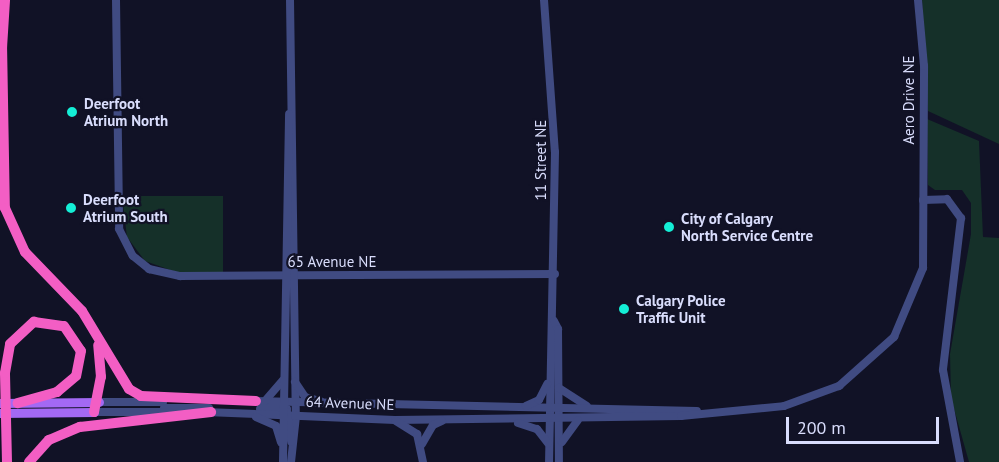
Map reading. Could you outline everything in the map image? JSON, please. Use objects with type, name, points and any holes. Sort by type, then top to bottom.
[{"type":"highway","points":[[0,91],[5,0]]},
{"type":"highway","points":[[3,43],[3,192],[10,227],[25,252],[82,311],[116,373],[141,396],[260,401]]},
{"type":"highway","points":[[7,462],[4,373],[10,344],[34,322],[64,326],[81,351],[76,376],[57,392],[18,408]]},
{"type":"highway","points":[[96,407],[97,336]]},
{"type":"highway","points":[[29,462],[49,440],[80,427],[211,412]]},
{"type":"main road","name":"64 Avenue NE","points":[[0,403],[18,408]]},
{"type":"main road","name":"64 Avenue NE","points":[[0,412],[18,408],[96,407]]},
{"type":"street","name":"65 Avenue NE","points":[[116,0],[116,183],[123,242],[149,269],[168,275],[555,274]]},
{"type":"street","points":[[287,460],[289,409],[295,381],[290,0]]},
{"type":"street","name":"11 Street NE","points":[[544,0],[554,106],[555,274],[549,409]]},
{"type":"street","name":"Aero Drive NE","points":[[918,0],[923,200]]},
{"type":"street","points":[[289,409],[283,379],[291,83]]},
{"type":"street","points":[[923,200],[947,199],[962,218],[943,353],[944,394],[960,462]]},
{"type":"street","name":"64 Avenue NE","points":[[96,407],[260,401],[289,409],[395,420],[578,420],[784,406],[822,395],[879,354],[908,313],[923,268],[923,200]]},
{"type":"street","name":"11 Street NE","points":[[549,462],[549,446],[554,420],[559,409],[554,321]]},
{"type":"street","points":[[284,345],[289,409],[287,460]]},
{"type":"street","points":[[522,408],[541,398],[550,371]]},
{"type":"street","points":[[260,401],[283,379]]},
{"type":"street","points":[[295,381],[312,399],[374,407]]},
{"type":"street","points":[[559,388],[574,403],[602,409]]},
{"type":"street","name":"64 Avenue NE","points":[[96,407],[124,412],[240,413],[289,409],[374,407],[698,411]]},
{"type":"street","points":[[124,412],[289,409]]},
{"type":"street","points":[[549,409],[554,420],[558,460]]},
{"type":"street","points":[[240,413],[276,426],[287,460]]},
{"type":"street","points":[[395,420],[414,430],[422,444],[423,462]]},
{"type":"street","points":[[422,444],[433,425],[444,420]]},
{"type":"street","points":[[498,420],[533,427],[549,446]]},
{"type":"street","points":[[558,460],[565,432],[578,420]]},
{"type":"green space","points":[[922,0],[999,0],[999,144],[928,111]]},
{"type":"green space","points":[[927,119],[979,141],[983,237],[999,238],[999,462],[969,462],[951,398],[950,354],[971,234],[971,203],[962,190],[935,190],[928,185]]},
{"type":"green space","points":[[122,196],[223,196],[223,272],[176,272],[145,261],[127,237]]},
{"type":"place","name":"Deerfoot Atrium North","points":[[72,112]]},
{"type":"place","name":"Deerfoot Atrium South","points":[[71,208]]},
{"type":"place","name":"City of Calgary North Service Centre","points":[[669,227]]},
{"type":"place","name":"Calgary Police Traffic Unit","points":[[624,309]]}]
